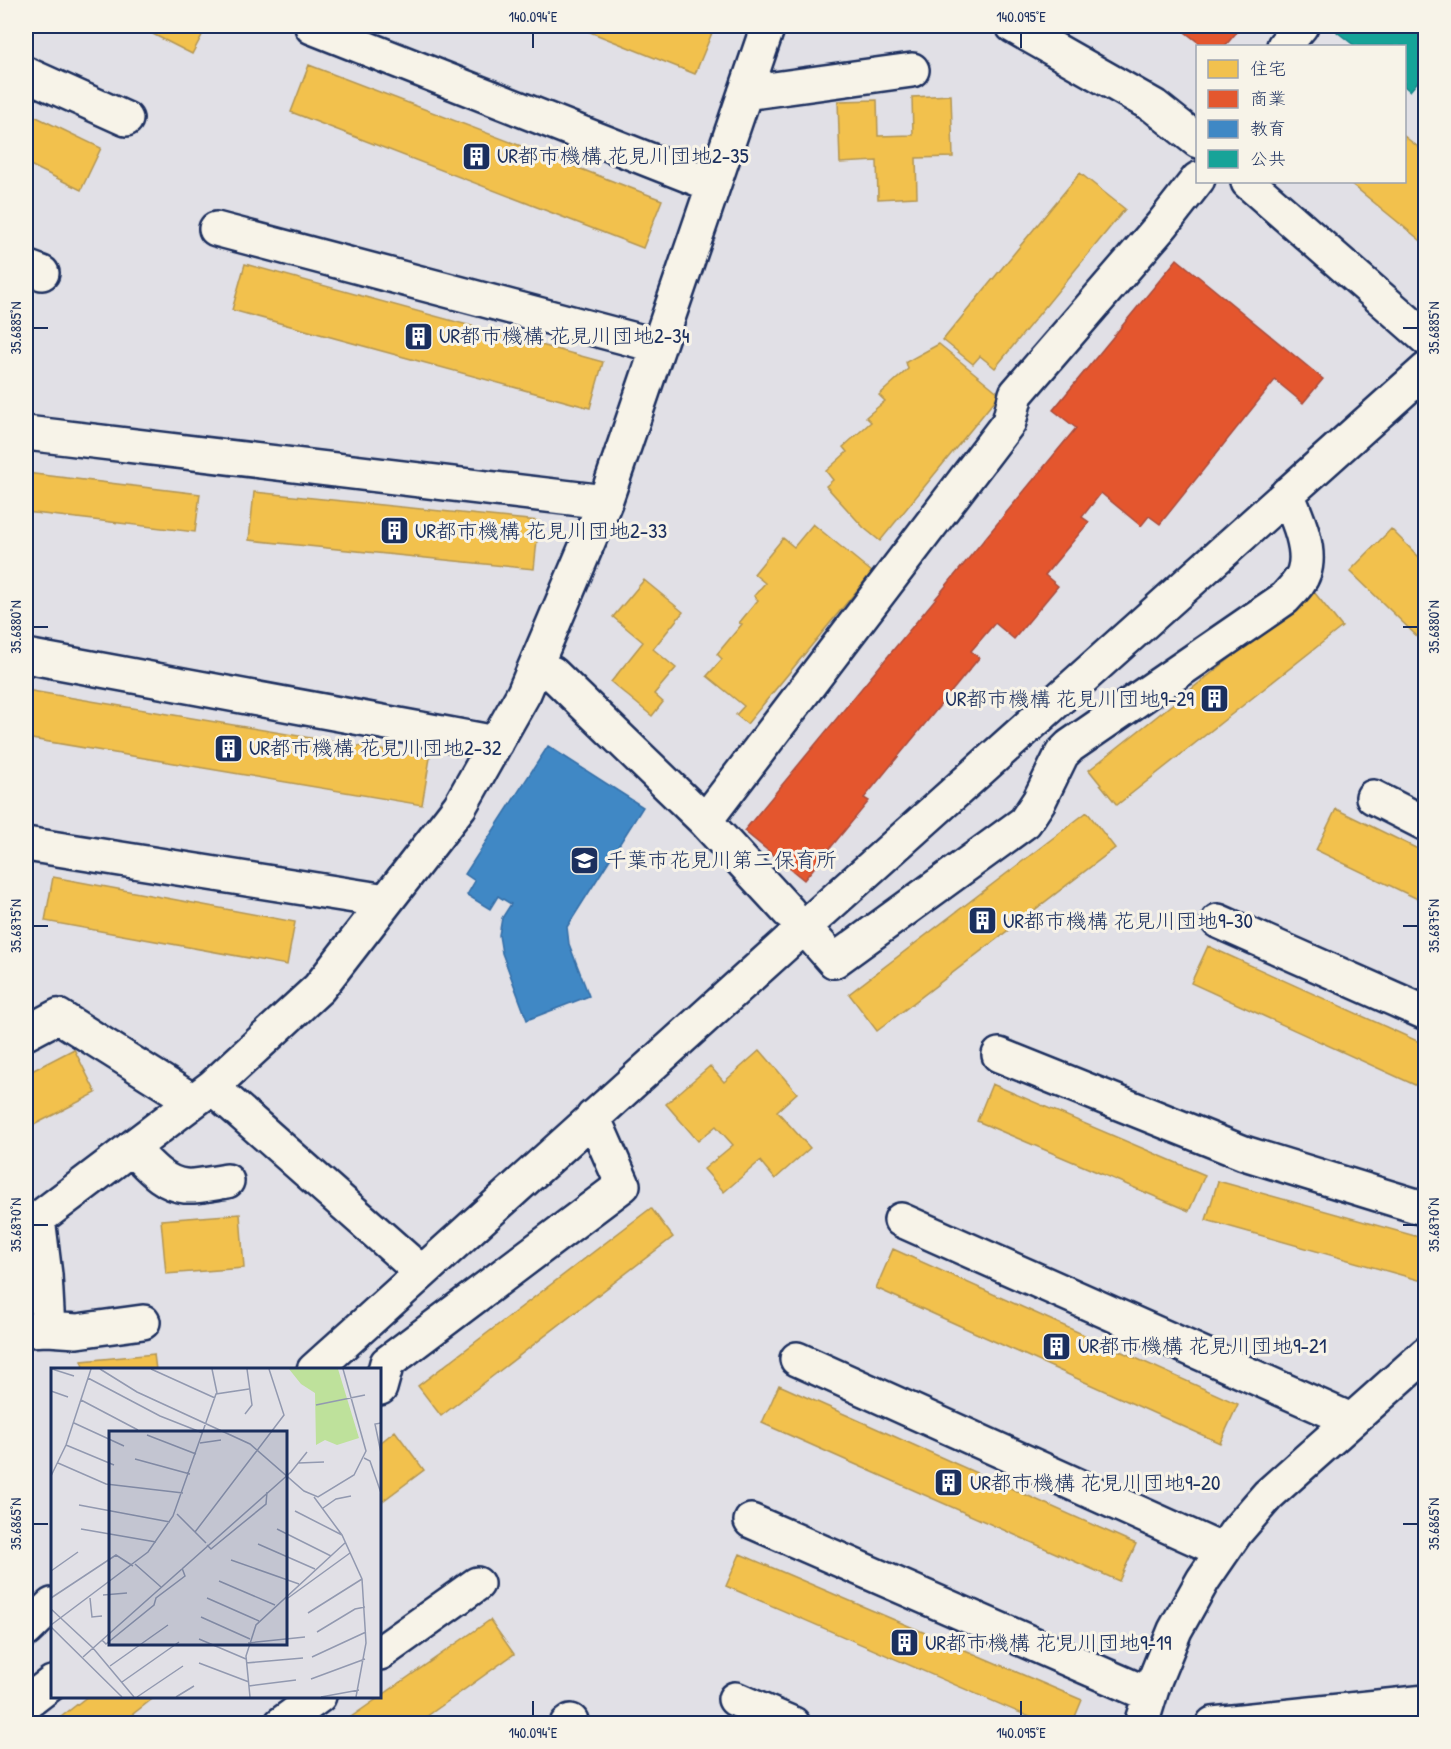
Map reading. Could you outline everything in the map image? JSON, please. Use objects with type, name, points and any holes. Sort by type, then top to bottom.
[{"type":"street","points":[[142,1322],[77,1331],[37,1329],[45,1275],[32,1223],[203,1094],[319,987],[460,806],[524,693],[605,502],[768,26]]},
{"type":"street","points":[[1013,26],[1154,106],[1196,140]]},
{"type":"street","points":[[1285,45],[1301,26]]},
{"type":"street","points":[[312,27],[713,185]]},
{"type":"street","points":[[745,93],[912,70]]},
{"type":"street","points":[[26,74],[126,119]]},
{"type":"street","points":[[705,821],[1009,422],[1016,394],[1162,225],[1196,180]]},
{"type":"street","points":[[1249,183],[1425,338]]},
{"type":"street","points":[[216,229],[658,346]]},
{"type":"street","points":[[316,1368],[593,1117],[796,919],[1287,494],[1425,370]]},
{"type":"street","points":[[26,433],[605,502]]},
{"type":"street","points":[[552,674],[705,821],[834,961],[1025,822],[1040,801],[1062,754],[1070,746],[1285,598],[1300,582],[1305,569],[1304,536],[1287,494]]},
{"type":"street","points":[[26,656],[496,743]]},
{"type":"street","points":[[1373,797],[1425,824]]},
{"type":"street","points":[[26,843],[386,901]]},
{"type":"street","points":[[1218,921],[1425,1013]]},
{"type":"street","points":[[26,1033],[58,1016],[203,1094],[421,1272]]},
{"type":"street","points":[[999,1055],[1244,1153],[1425,1209]]},
{"type":"street","points":[[381,1384],[387,1363],[623,1185],[593,1117]]},
{"type":"street","points":[[131,1148],[161,1177],[173,1184],[186,1187],[227,1181]]},
{"type":"street","points":[[901,1220],[1351,1420]]},
{"type":"street","points":[[751,1521],[1145,1709],[1175,1630],[1203,1580],[1236,1532],[1268,1495],[1425,1354]]},
{"type":"street","points":[[797,1359],[1223,1551]]},
{"type":"street","points":[[381,1652],[477,1584]]},
{"type":"street","points":[[26,1630],[51,1606]]},
{"type":"street","points":[[26,1703],[51,1684]]},
{"type":"street","points":[[281,1724],[316,1698]]},
{"type":"street","points":[[735,1699],[793,1724]]},
{"type":"street","points":[[1213,1724],[1425,1702]]},
{"type":"building: 住宅","points":[[137,26],[207,26],[192,54]]},
{"type":"building: 住宅","points":[[575,26],[707,26],[714,28],[695,74]]},
{"type":"building: 住宅","name":"UR都市機構 花見川団地2-35","points":[[309,65],[662,200],[643,248],[291,112]]},
{"type":"building: 住宅","points":[[951,95],[953,157],[916,158],[917,197],[878,199],[877,161],[840,163],[838,101],[877,100],[878,136],[913,135],[912,97]]},
{"type":"building: 住宅","points":[[26,112],[101,148],[81,190],[26,163]]},
{"type":"building: 住宅","points":[[1406,138],[1426,153],[1426,245],[1350,183],[1406,183]]},
{"type":"building: 住宅","points":[[1080,173],[1125,209],[995,368],[980,356],[973,364],[943,340]]},
{"type":"building: 住宅","name":"UR都市機構 花見川団地2-34","points":[[245,264],[603,362],[590,408],[232,310]]},
{"type":"building: 住宅","points":[[26,302],[33,306],[26,323]]},
{"type":"building: 住宅","points":[[939,344],[1000,394],[880,541],[864,528],[826,486],[833,480],[826,471],[847,452],[843,447],[871,422],[866,417],[885,401],[879,395],[908,369],[906,362]]},
{"type":"building: 住宅","points":[[26,473],[200,494],[195,532],[26,512]]},
{"type":"building: 住宅","name":"UR都市機構 花見川団地2-33","points":[[254,492],[539,521],[534,569],[249,540]]},
{"type":"building: 住宅","points":[[813,524],[872,572],[747,724],[736,715],[744,706],[707,676],[722,659],[717,654],[758,600],[754,596],[765,583],[754,574],[783,538],[794,547]]},
{"type":"building: 住宅","points":[[1391,529],[1423,561],[1426,558],[1426,645],[1350,571]]},
{"type":"building: 住宅","points":[[644,580],[683,612],[653,649],[676,668],[654,694],[663,702],[652,716],[611,682],[643,642],[613,617]]},
{"type":"building: 住宅","name":"UR都市機構 花見川団地9-29","points":[[1314,592],[1342,627],[1117,805],[1089,770]]},
{"type":"building: 住宅","name":"UR都市機構 花見川団地2-32","points":[[26,690],[430,758],[422,805],[26,738]]},
{"type":"building: 住宅","points":[[1336,809],[1426,853],[1426,903],[1316,850]]},
{"type":"building: 住宅","name":"UR都市機構 花見川団地9-30","points":[[1087,812],[1115,848],[877,1031],[849,994]]},
{"type":"building: 住宅","points":[[53,877],[295,922],[287,965],[45,921]]},
{"type":"building: 住宅","points":[[1208,946],[1426,1045],[1426,1090],[1191,983]]},
{"type":"building: 住宅","points":[[74,1049],[96,1093],[26,1129],[26,1074]]},
{"type":"building: 住宅","points":[[760,1050],[797,1093],[777,1111],[810,1148],[775,1179],[760,1161],[724,1192],[704,1169],[733,1145],[716,1126],[698,1141],[666,1104],[710,1066],[724,1082]]},
{"type":"building: 住宅","points":[[992,1084],[1205,1175],[1189,1211],[977,1121]]},
{"type":"building: 住宅","points":[[1218,1181],[1426,1239],[1426,1282],[1206,1220]]},
{"type":"building: 住宅","points":[[651,1208],[673,1237],[441,1416],[418,1386]]},
{"type":"building: 住宅","points":[[240,1214],[244,1268],[166,1274],[161,1220]]},
{"type":"building: 住宅","name":"UR都市機構 花見川団地9-21","points":[[893,1249],[1238,1404],[1220,1443],[876,1288]]},
{"type":"building: 住宅","points":[[154,1354],[156,1368],[83,1368],[82,1361]]},
{"type":"building: 住宅","name":"UR都市機構 花見川団地9-20","points":[[779,1385],[1136,1544],[1119,1581],[762,1423]]},
{"type":"building: 住宅","points":[[395,1431],[424,1470],[381,1502],[381,1442]]},
{"type":"building: 住宅","name":"UR都市機構 花見川団地9-19","points":[[740,1554],[1082,1700],[1072,1724],[1046,1724],[726,1586]]},
{"type":"building: 住宅","points":[[490,1620],[514,1654],[416,1724],[341,1724]]},
{"type":"building: 住宅","points":[[85,1698],[153,1698],[120,1724],[52,1724]]},
{"type":"building: 商業","points":[[1177,26],[1242,26],[1226,45],[1202,45]]},
{"type":"building: 商業","points":[[1177,259],[1323,379],[1303,403],[1275,380],[1160,524],[1149,516],[1141,526],[1101,493],[1082,517],[1089,522],[1045,575],[1058,586],[1014,639],[995,623],[971,651],[979,658],[864,798],[869,801],[804,880],[744,831],[1076,428],[1053,410]]},
{"type":"building: 教育","points":[[548,746],[643,807],[567,927],[569,944],[589,996],[527,1020],[502,953],[499,935],[502,918],[511,904],[498,896],[490,909],[467,895],[475,881],[465,874]]},
{"type":"building: 公共","points":[[1342,26],[1426,26],[1426,72],[1410,91],[1406,88],[1406,45],[1354,45],[1337,32]]},
{"type":"place","name":"UR都市機構 花見川団地2-35","points":[[476,156]]},
{"type":"place","name":"UR都市機構 花見川団地2-34","points":[[418,336]]},
{"type":"place","name":"UR都市機構 花見川団地2-33","points":[[394,531]]},
{"type":"place","name":"UR都市機構 花見川団地9-29","points":[[1215,699]]},
{"type":"place","name":"UR都市機構 花見川団地2-32","points":[[228,748]]},
{"type":"place","name":"千葉市花見川第二保育所","points":[[585,860]]},
{"type":"place","name":"UR都市機構 花見川団地9-30","points":[[982,921]]},
{"type":"place","name":"UR都市機構 花見川団地9-21","points":[[1057,1346]]},
{"type":"place","name":"UR都市機構 花見川団地9-20","points":[[949,1483]]},
{"type":"place","name":"UR都市機構 花見川団地9-19","points":[[904,1643]]}]
